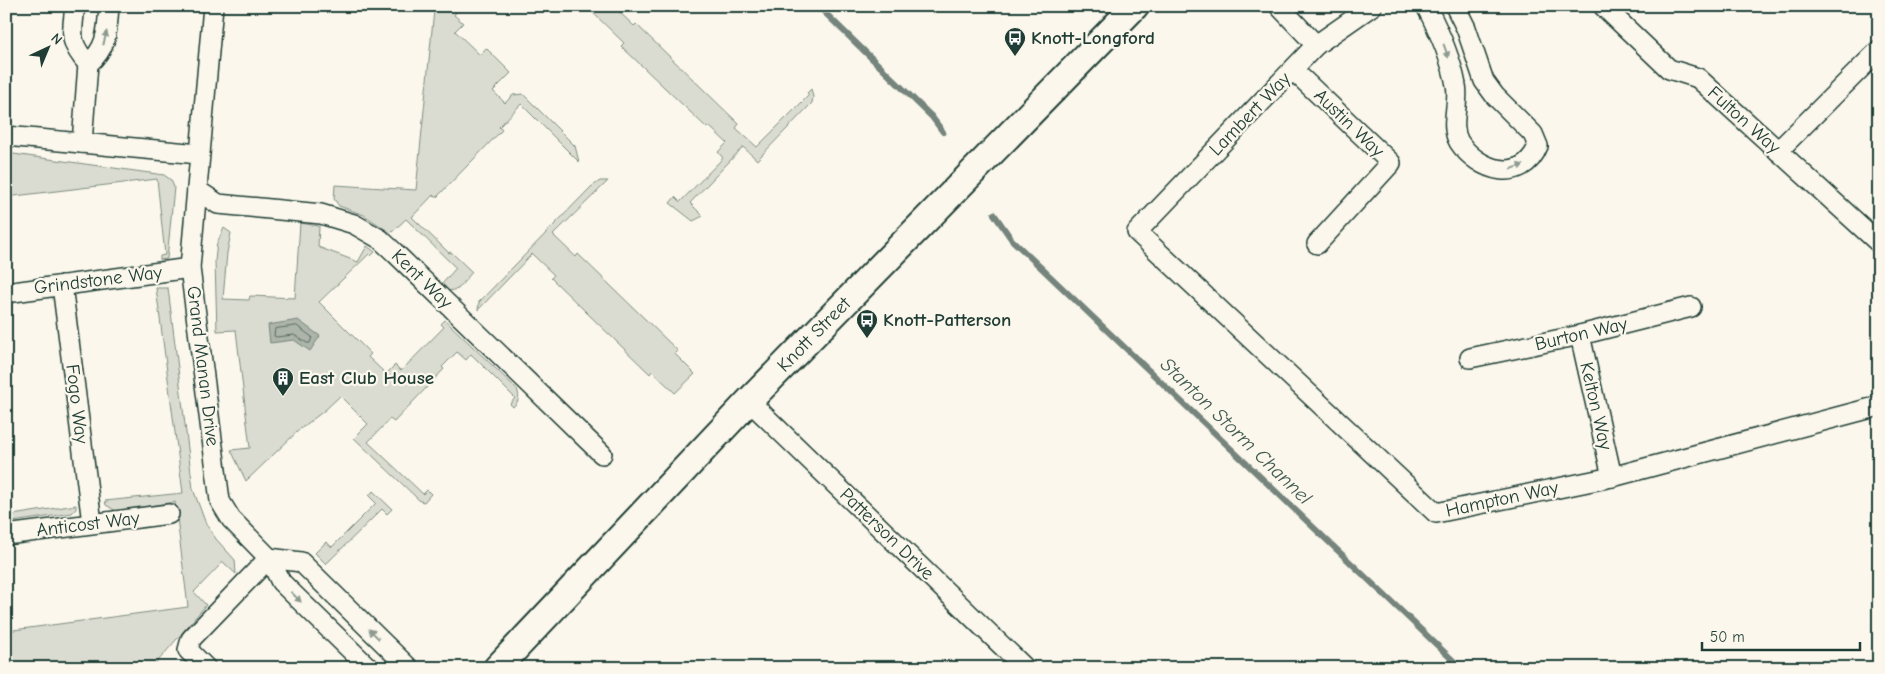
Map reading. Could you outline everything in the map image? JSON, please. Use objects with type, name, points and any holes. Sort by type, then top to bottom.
[{"type":"main road","name":"Knott Street","points":[[497,668],[749,401],[1134,6]]},
{"type":"street","points":[[75,6],[72,37],[77,52],[88,64]]},
{"type":"street","points":[[82,143],[88,64],[99,55],[106,38],[109,6]]},
{"type":"street","name":"Grand Manan Drive","points":[[213,6],[190,268],[220,501],[230,519],[269,558],[280,582],[369,668]]},
{"type":"street","points":[[1279,6],[1316,45]]},
{"type":"street","name":"Lambert Way","points":[[1137,232],[1316,45],[1372,6]]},
{"type":"street","points":[[1426,6],[1446,50],[1457,87],[1454,130],[1459,142],[1482,164],[1508,170],[1520,168],[1535,154],[1538,146],[1533,134],[1495,96],[1484,81],[1466,28],[1455,6]]},
{"type":"street","name":"Fulton Way","points":[[1603,6],[1669,69],[1698,78],[1879,243]]},
{"type":"street","points":[[1778,151],[1879,50]]},
{"type":"street","name":"Austin Way","points":[[1293,70],[1391,163],[1317,244]]},
{"type":"street","points":[[1457,87],[1484,81]]},
{"type":"street","points":[[6,136],[199,154]]},
{"type":"street","name":"Kent Way","points":[[197,190],[218,204],[321,214],[354,224],[367,231],[394,252],[602,454]]},
{"type":"street","name":"Hampton Way","points":[[1137,232],[1436,513],[1612,476],[1879,406]]},
{"type":"street","name":"Grindstone Way","points":[[6,293],[190,268]]},
{"type":"street","name":"Fogo Way","points":[[62,284],[92,523]]},
{"type":"street","name":"Burton Way","points":[[1470,358],[1580,335],[1691,307]]},
{"type":"street","name":"Kelton Way","points":[[1580,335],[1612,476]]},
{"type":"street","name":"Patterson Drive","points":[[749,401],[1025,668]]},
{"type":"street","name":"Anticost Way","points":[[6,535],[169,514]]},
{"type":"street","points":[[206,668],[188,650],[191,639],[269,558],[302,562],[409,668]]},
{"type":"shaded area","points":[[393,6],[461,6],[454,15],[463,23],[455,31],[480,55],[486,48],[511,73],[493,91],[505,103],[513,95],[523,94],[575,146],[579,162],[521,104],[499,127],[502,130],[436,198],[433,195],[412,217],[449,253],[451,252],[472,272],[458,289],[449,291],[442,284],[456,268],[406,219],[391,233],[364,215],[339,206],[334,199],[335,185],[416,190],[434,10]]},
{"type":"shaded area","points":[[586,6],[616,6],[615,8],[634,26],[636,24],[739,124],[736,128],[757,147],[809,95],[807,93],[811,89],[812,103],[757,160],[743,147],[690,203],[703,216],[693,221],[670,203],[675,197],[680,202],[723,158],[718,152],[727,143],[709,126],[707,128],[621,46],[624,43]]},
{"type":"shaded area","points":[[6,153],[164,175],[171,180],[174,187],[167,259],[160,260],[160,256],[165,255],[157,179],[6,197]]},
{"type":"shaded area","points":[[600,181],[608,181],[553,235],[576,257],[578,254],[678,351],[675,354],[695,374],[675,393],[652,371],[650,374],[551,278],[554,275],[532,254],[478,310],[479,302],[591,187]]},
{"type":"shaded area","points":[[300,223],[319,226],[318,247],[358,262],[367,246],[375,252],[371,256],[369,254],[319,302],[371,354],[368,357],[386,374],[395,365],[401,371],[444,327],[441,324],[445,320],[517,389],[518,399],[513,407],[510,404],[515,398],[471,354],[466,360],[457,352],[442,367],[444,369],[394,422],[390,419],[368,442],[423,494],[427,490],[431,494],[424,502],[420,501],[354,438],[368,424],[340,396],[299,430],[246,481],[231,450],[250,448],[236,330],[217,331],[215,261],[217,243],[224,228],[231,233],[227,253],[223,299],[249,300],[250,296],[295,298]]},
{"type":"shaded area","points":[[156,288],[168,288],[193,489],[206,524],[216,539],[235,560],[236,574],[223,562],[194,592],[206,605],[152,668],[6,668],[6,631],[188,607],[175,502],[116,511],[106,505],[105,501],[183,493]]},
{"type":"shaded area","points":[[373,491],[392,509],[387,514],[382,509],[326,564],[315,553],[326,542],[332,547],[376,503],[369,496]]},
{"type":"shaded area","points":[[76,505],[76,509],[72,513],[6,523],[6,516]]},
{"type":"water","points":[[298,320],[320,336],[310,351],[294,340],[270,343],[268,325]]},
{"type":"waterway","name":"Stanton Storm Channel","points":[[818,6],[932,117],[943,132]]},
{"type":"waterway","name":"Stanton Storm Channel","points":[[994,214],[1012,240],[1461,668]]},
{"type":"place","name":"Knott-Longford","points":[[1015,57]]},
{"type":"place","name":"Knott-Patterson","points":[[867,339]]},
{"type":"place","name":"East Club House","points":[[283,397]]}]
